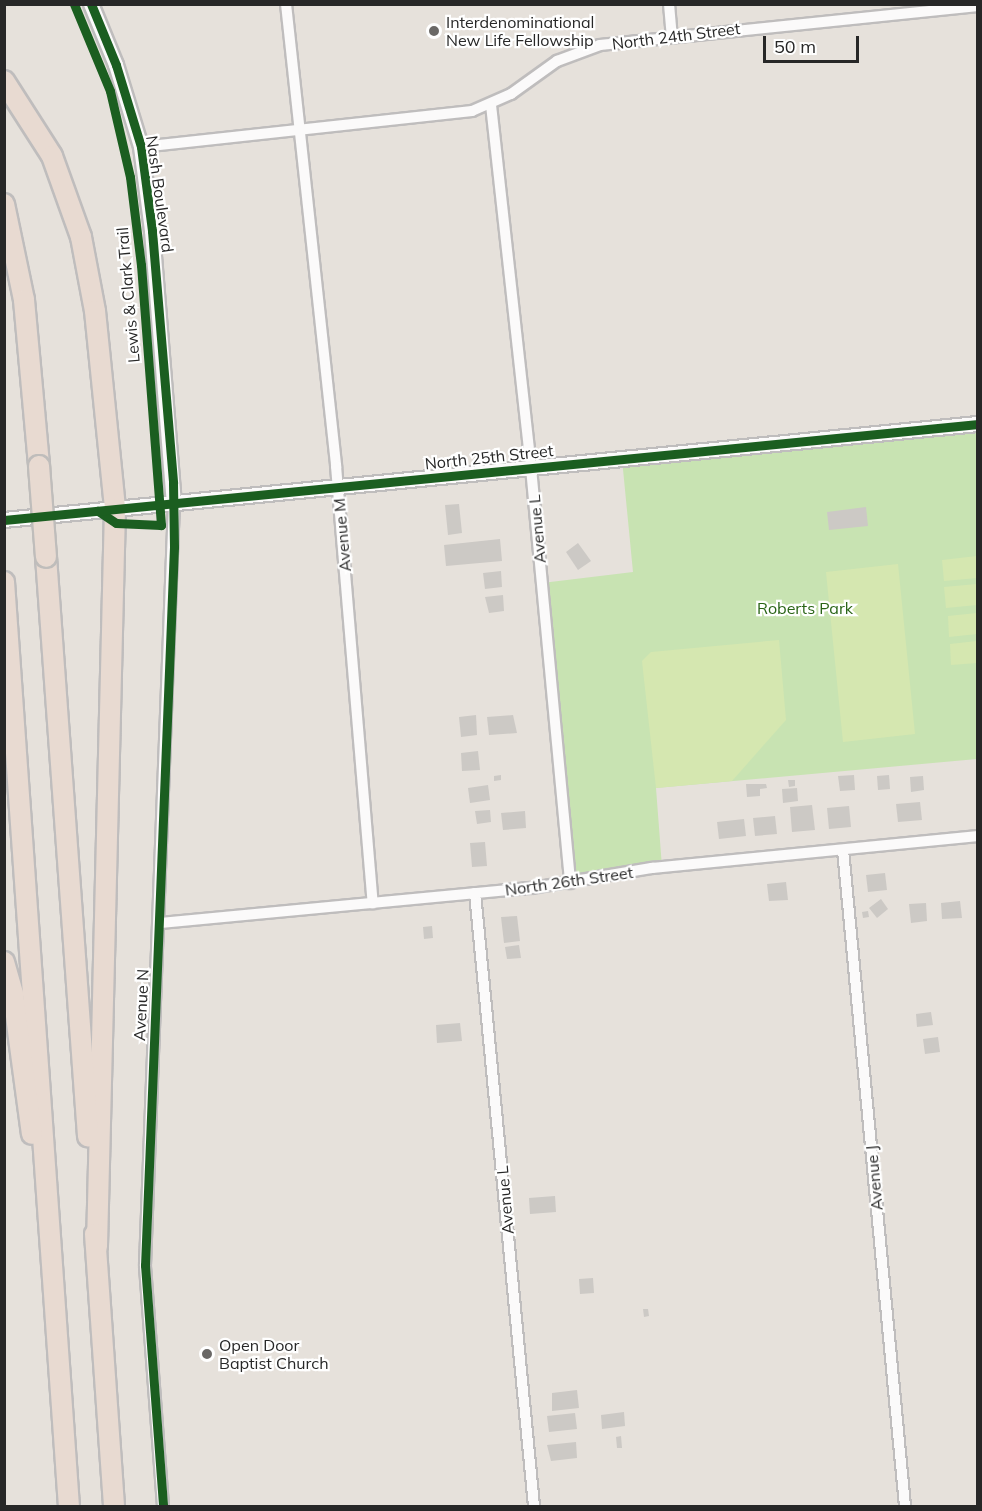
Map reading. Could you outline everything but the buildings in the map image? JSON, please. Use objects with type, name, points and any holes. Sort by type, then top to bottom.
[{"type":"highway","points":[[4,81],[52,156],[81,237],[94,311],[115,509],[97,1247]]},
{"type":"highway","points":[[4,204],[27,319],[97,1247],[114,1506]]},
{"type":"highway","points":[[4,582],[69,1506]]},
{"type":"highway","points":[[4,962],[13,994],[53,1281]]},
{"type":"street","name":"Nash Boulevard","points":[[91,4],[116,65],[141,147],[152,231],[174,504]]},
{"type":"street","name":"Avenue M","points":[[286,4],[296,115],[302,132],[338,487],[373,903]]},
{"type":"street","points":[[669,4],[672,36]]},
{"type":"street","name":"North 24th Street","points":[[141,147],[438,117],[491,105],[557,61],[582,50],[862,10],[978,6]]},
{"type":"street","name":"Avenue L","points":[[491,105],[531,468],[570,883]]},
{"type":"street","name":"North 25th Street","points":[[4,520],[978,424]]},
{"type":"street","name":"Avenue N","points":[[163,1506],[144,1267],[174,504]]},
{"type":"street","name":"North 26th Street","points":[[159,923],[476,893],[570,883],[652,868],[978,836]]},
{"type":"street","name":"Avenue J","points":[[843,850],[905,1506]]},
{"type":"street","name":"Avenue L","points":[[476,893],[534,1506]]},
{"type":"green space","name":"Roberts Park","points":[[977,424],[977,759],[656,788],[662,867],[570,883],[542,583],[633,572],[622,459]]},
{"type":"green space","points":[[977,556],[977,578],[944,581],[942,560]]},
{"type":"green space","points":[[898,564],[915,734],[843,742],[826,572]]},
{"type":"green space","points":[[977,584],[977,605],[946,608],[944,587]]},
{"type":"green space","points":[[977,613],[977,634],[949,637],[948,616]]},
{"type":"green space","points":[[779,640],[786,720],[732,781],[656,788],[642,661],[651,652]]},
{"type":"green space","points":[[977,641],[977,663],[951,665],[950,644]]},
{"type":"cycle path","name":"Lewis & Clark Trail","points":[[74,4],[110,91],[130,177],[141,265],[161,525],[116,523],[98,511]]},
{"type":"cycle path","points":[[91,4],[116,65],[141,147],[152,231],[173,483],[174,547],[145,1265],[163,1506]]},
{"type":"cycle path","points":[[4,520],[978,424]]},
{"type":"place","name":"Interdenominational New Life Fellowship","points":[[434,31]]},
{"type":"place","name":"Open Door Baptist Church","points":[[207,1354]]}]
